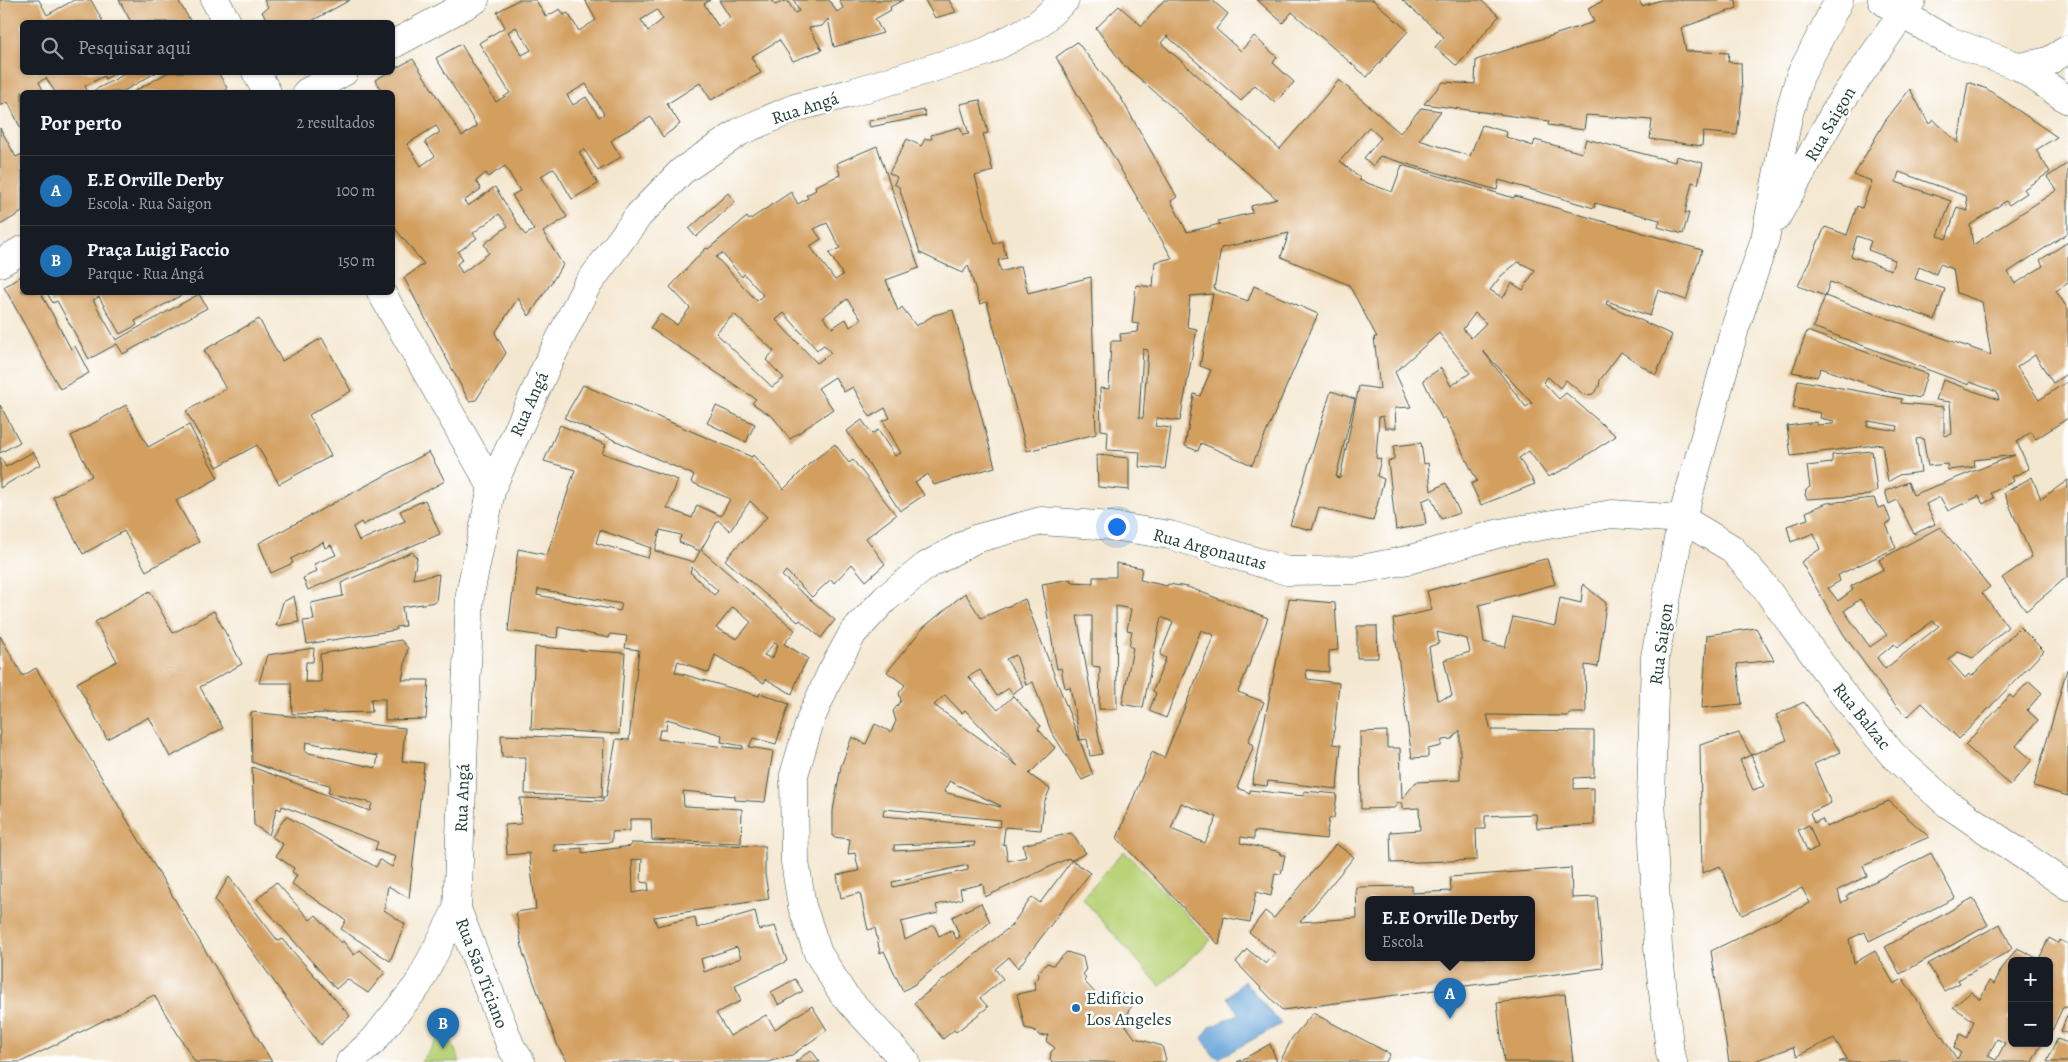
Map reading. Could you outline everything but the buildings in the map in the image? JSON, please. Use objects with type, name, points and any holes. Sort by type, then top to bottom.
[{"type":"street","points":[[215,0],[226,20]]},
{"type":"street","points":[[395,43],[475,0]]},
{"type":"street","name":"Rua Angá","points":[[350,1062],[374,1040],[418,985],[457,909],[470,594],[492,487],[547,365],[586,287],[639,214],[682,171],[741,132],[795,108],[985,52],[1038,25],[1065,0]]},
{"type":"street","name":"Rua Saigon","points":[[1673,1062],[1670,1053],[1658,948],[1651,798],[1656,657],[1682,519],[1735,328],[1765,239],[1788,117],[1800,76],[1839,0]]},
{"type":"street","points":[[1898,5],[1947,40],[2020,67],[2068,100]]},
{"type":"street","name":"Rua Saigon","points":[[1765,239],[1840,103],[1898,5]]},
{"type":"street","points":[[2020,67],[2049,61],[2068,49]]},
{"type":"street","points":[[258,75],[266,90]]},
{"type":"street","points":[[311,90],[338,75]]},
{"type":"street","points":[[0,263],[20,251]]},
{"type":"street","points":[[383,295],[492,487]]},
{"type":"street","name":"Rua Argonautas","points":[[906,1062],[843,994],[818,953],[802,906],[795,862],[794,775],[811,718],[830,673],[853,633],[885,599],[926,566],[975,539],[1041,521],[1112,526],[1170,535],[1287,571],[1356,570],[1408,560],[1500,533],[1612,514],[1682,519]]},
{"type":"street","name":"Rua Balzac","points":[[1682,519],[1731,548],[1761,582],[1842,693],[1893,755],[1948,804],[2062,876]]},
{"type":"street","name":"Rua São Ticiano","points":[[457,909],[511,1047],[521,1062]]},
{"type":"green space","points":[[1124,851],[1211,940],[1160,986],[1082,898]]},
{"type":"green space","points":[[446,1028],[460,1062],[421,1062]]},
{"type":"water","points":[[1244,981],[1281,1024],[1219,1058],[1213,1055],[1202,1038],[1210,1027],[1239,1014],[1227,997]]},
{"type":"place","name":"Edifício Los Angeles","points":[[1076,1008]]},
{"type":"place","name":"E.E Orville Derby","points":[[1450,1019]]},
{"type":"place","name":"Praça Luigi Faccio","points":[[443,1049]]}]
